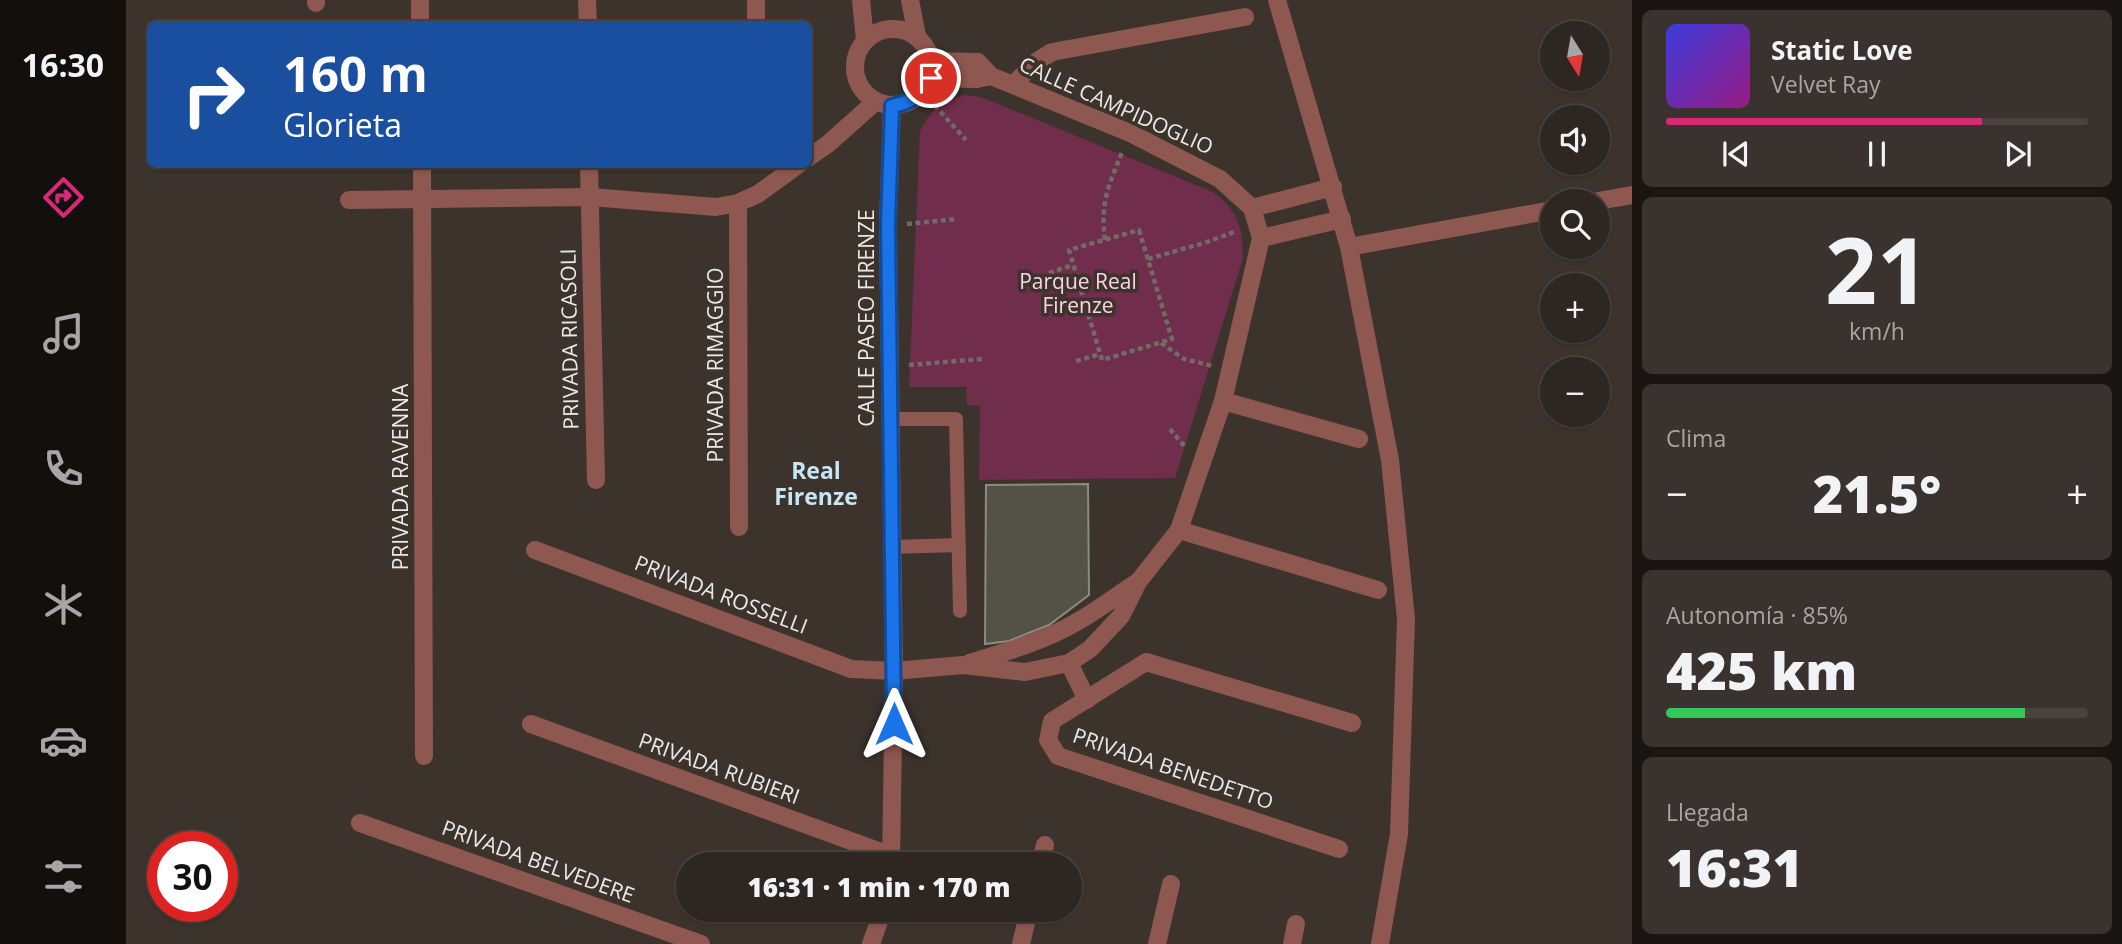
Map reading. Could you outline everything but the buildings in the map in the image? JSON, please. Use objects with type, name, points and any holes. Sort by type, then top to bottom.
[{"type":"street","points":[[420,0],[420,21]]},
{"type":"street","points":[[587,0],[588,21]]},
{"type":"street","points":[[756,0],[756,21]]},
{"type":"street","points":[[861,0],[865,40]]},
{"type":"street","points":[[812,155],[883,104],[909,103],[929,77],[910,0]]},
{"type":"street","points":[[1277,0],[1349,247],[1390,460],[1406,619],[1399,834],[1380,944]]},
{"type":"street","points":[[1014,85],[1036,62],[1052,52],[1245,17]]},
{"type":"street","points":[[883,104],[862,90],[855,74],[856,56],[865,40],[881,30],[900,29],[917,36]]},
{"type":"street","name":"CALLE CAMPIDOGLIO","points":[[929,77],[978,62],[991,76],[1130,133],[1220,179],[1257,223]]},
{"type":"street","name":"CALLE PASEO FIRENZE","points":[[883,104],[888,224],[894,671],[891,852]]},
{"type":"street","name":"PRIVADA RAVENNA","points":[[422,168],[424,756]]},
{"type":"street","name":"PRIVADA RICASOLI","points":[[589,168],[596,481]]},
{"type":"street","points":[[349,200],[590,197],[716,206],[738,203],[758,194],[775,172]]},
{"type":"street","points":[[1257,223],[1333,187]]},
{"type":"street","points":[[1610,199],[1632,195]]},
{"type":"street","name":"PRIVADA RIMAGGIO","points":[[738,203],[739,527]]},
{"type":"street","points":[[1349,247],[1540,212]]},
{"type":"street","points":[[1257,223],[1342,219]]},
{"type":"street","points":[[894,671],[963,665],[1025,672],[1069,663],[1090,649],[1121,617],[1138,582],[1179,530],[1223,401],[1257,223]]},
{"type":"street","points":[[1223,401],[1359,439]]},
{"type":"street","points":[[1179,530],[1378,590]]},
{"type":"street","name":"PRIVADA ROSSELLI","points":[[535,550],[851,668],[894,671]]},
{"type":"street","points":[[963,665],[1026,645],[1075,623],[1138,582]]},
{"type":"street","points":[[1075,623],[1090,649]]},
{"type":"street","name":"PRIVADA BENEDETTO","points":[[1339,849],[1058,756],[1048,740],[1052,721],[1146,662],[1352,723]]},
{"type":"street","points":[[1069,663],[1087,700]]},
{"type":"street","name":"PRIVADA RUBIERI","points":[[531,724],[870,852]]},
{"type":"street","name":"PRIVADA BELVEDERE","points":[[360,822],[701,944]]},
{"type":"street","points":[[1043,852],[1045,845]]},
{"type":"street","points":[[1157,944],[1171,884]]},
{"type":"street","points":[[871,944],[879,922]]},
{"type":"street","points":[[883,922],[887,944]]},
{"type":"street","points":[[1021,944],[1026,922]]},
{"type":"street","points":[[1292,944],[1296,924]]},
{"type":"lane","points":[[891,419],[957,419],[960,611]]},
{"type":"lane","points":[[891,547],[959,545]]},
{"type":"path","points":[[929,77],[966,140]]},
{"type":"path","points":[[1105,240],[1102,215],[1106,195],[1130,133]]},
{"type":"path","points":[[913,224],[956,219]]},
{"type":"path","points":[[1148,259],[1204,243],[1257,223]]},
{"type":"path","points":[[1139,230],[1148,259],[1172,339],[1102,360],[1069,250],[1139,230]]},
{"type":"path","points":[[1049,272],[1073,265]]},
{"type":"path","points":[[1061,310],[1085,302]]},
{"type":"path","points":[[1160,342],[1184,359],[1230,370]]},
{"type":"path","points":[[1076,361],[1100,354]]},
{"type":"path","points":[[890,367],[982,359]]},
{"type":"green space","name":"Parque Real Firenze","points":[[966,95],[981,97],[1213,192],[1233,213],[1242,237],[1243,258],[1175,478],[979,480],[980,406],[967,405],[966,387],[909,387],[920,131],[938,106]]},
{"type":"district","name":"Real Firenze","points":[[816,484]]},
{"type":"route","points":[[894,724],[888,224],[892,106],[909,103],[923,92],[931,78]]}]
